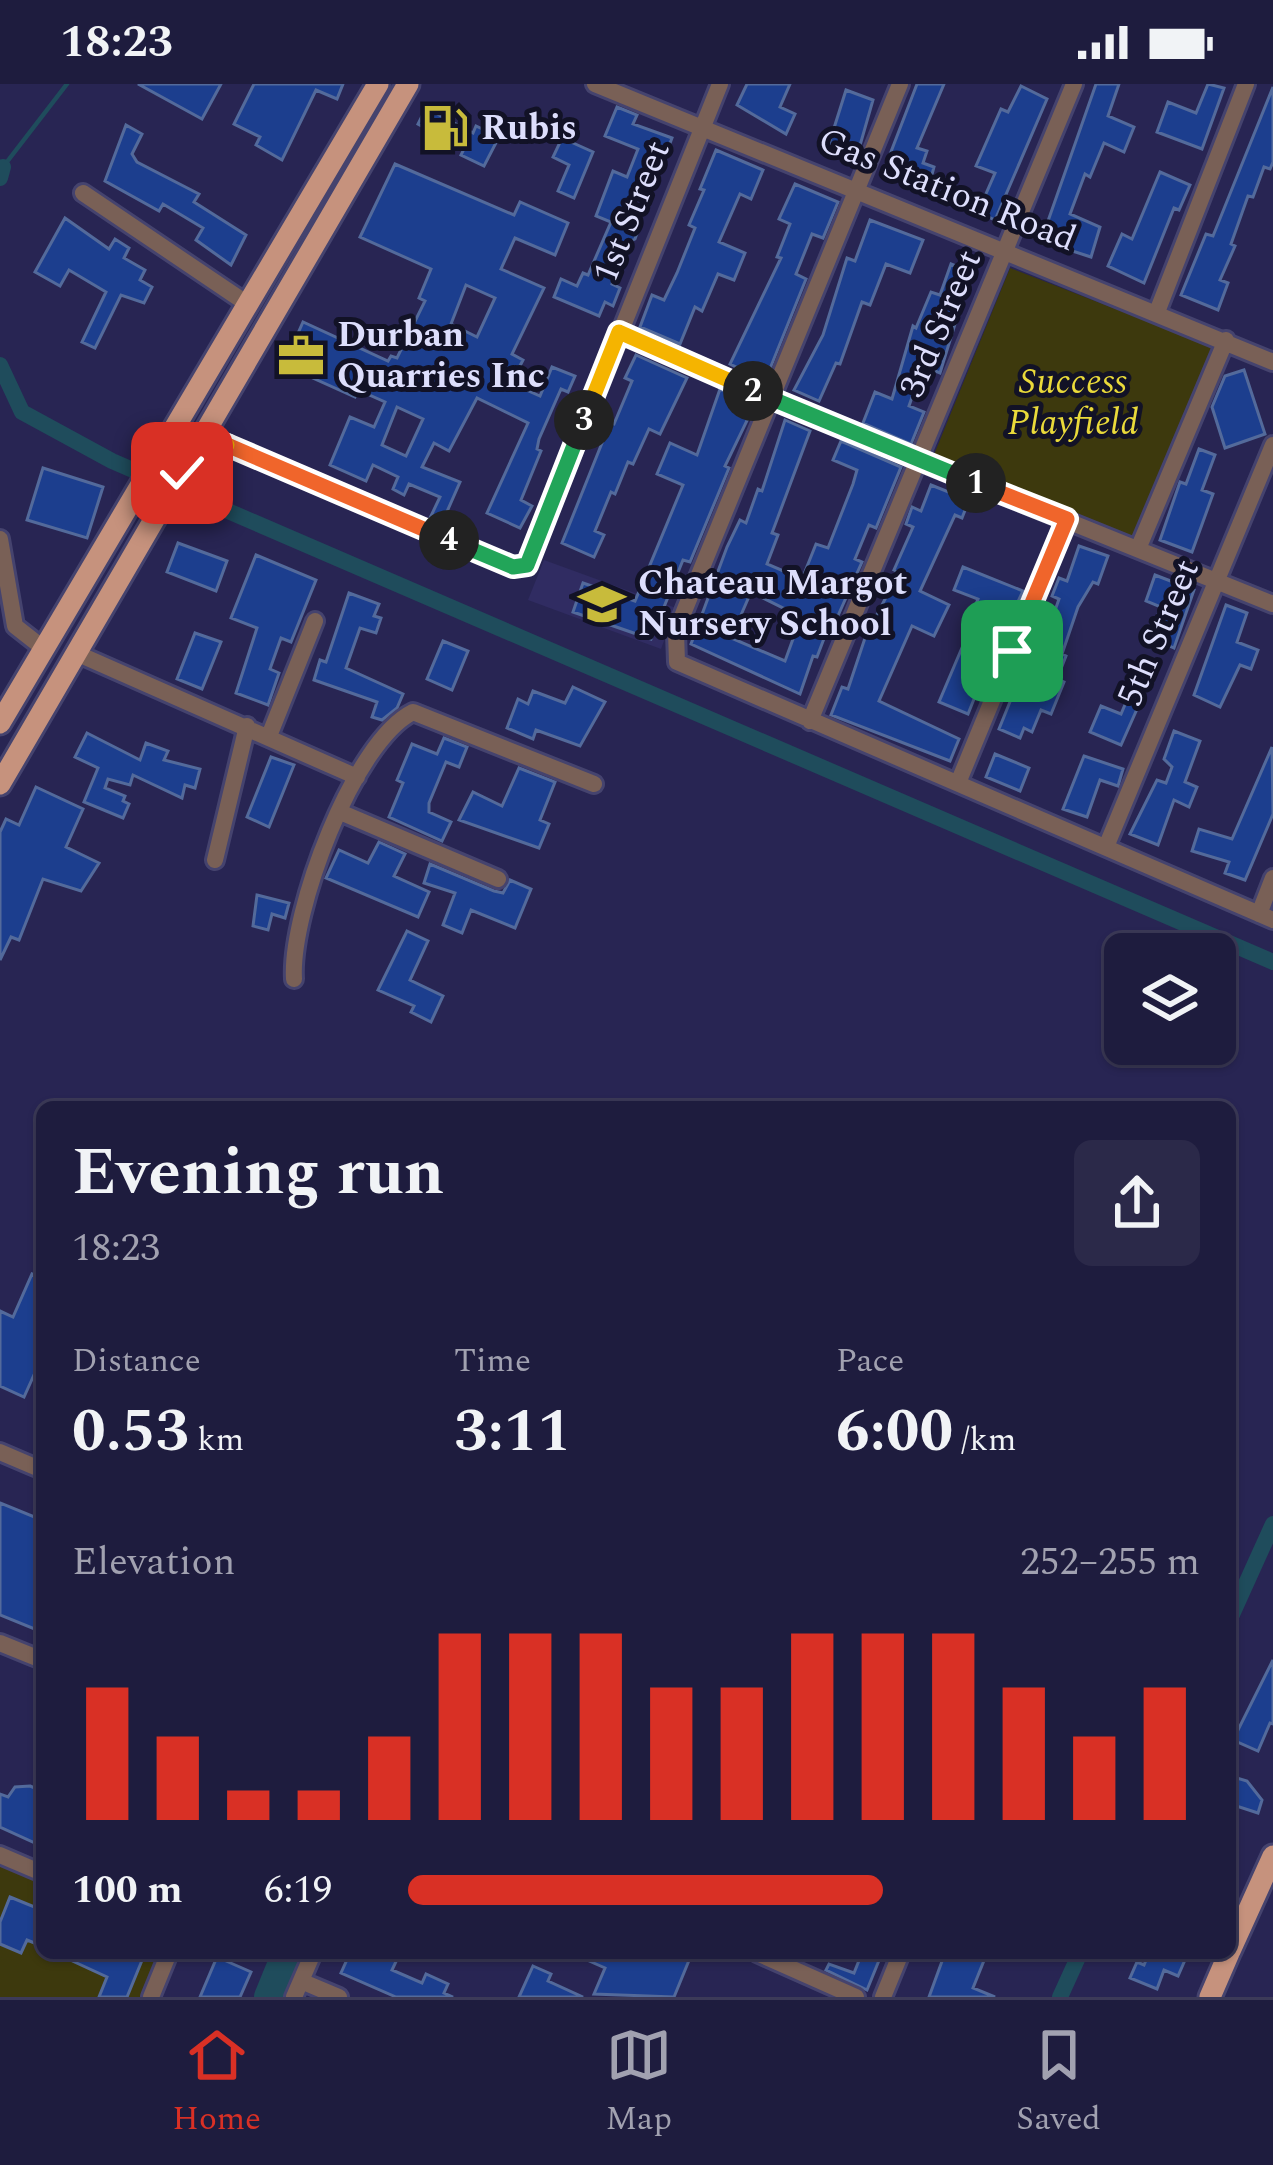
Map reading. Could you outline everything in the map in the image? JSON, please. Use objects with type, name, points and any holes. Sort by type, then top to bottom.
[{"type":"main road","points":[[0,723],[378,84]]},
{"type":"main road","points":[[0,784],[408,84]]},
{"type":"main road","points":[[1236,1938],[1273,1856]]},
{"type":"main road","points":[[1210,1997],[1227,1959]]},
{"type":"street","name":"Gas Station Road","points":[[595,84],[1273,362]]},
{"type":"street","name":"1st Street","points":[[203,435],[513,567],[527,565],[720,84]]},
{"type":"street","points":[[900,84],[676,632],[677,662],[1266,917],[1273,878]]},
{"type":"street","name":"3rd Street","points":[[810,722],[1074,84]]},
{"type":"street","points":[[1157,312],[1246,84]]},
{"type":"street","points":[[83,193],[249,305]]},
{"type":"street","points":[[619,332],[919,461],[1273,604]]},
{"type":"street","points":[[1138,549],[1226,340]]},
{"type":"street","name":"5th Street","points":[[1106,847],[1273,446]]},
{"type":"street","points":[[958,783],[1067,519]]},
{"type":"street","points":[[0,539],[15,626],[43,648]]},
{"type":"street","points":[[269,736],[315,621]]},
{"type":"street","points":[[76,653],[357,777]]},
{"type":"street","points":[[294,979],[300,919],[340,812],[383,736],[413,712],[594,784]]},
{"type":"street","points":[[214,860],[247,726]]},
{"type":"street","points":[[340,812],[498,879]]},
{"type":"street","points":[[0,1453],[36,1468]]},
{"type":"street","points":[[0,1643],[36,1658]]},
{"type":"street","points":[[0,1855],[36,1870]]},
{"type":"street","points":[[151,1997],[167,1959]]},
{"type":"street","points":[[310,1959],[298,1989],[339,1997]]},
{"type":"street","points":[[771,1959],[856,1997]]},
{"type":"street","points":[[883,1997],[899,1959]]},
{"type":"shaded area","name":"Chateau Margot Nursery School","points":[[544,560],[676,608],[661,649],[528,600]]},
{"type":"green space","name":"Success Playfield","points":[[1010,268],[1213,347],[1135,538],[933,457]]},
{"type":"green space","points":[[0,1860],[36,1875],[36,1959],[158,1961],[143,1997],[0,1997]]},
{"type":"building","points":[[138,84],[221,84],[202,119]]},
{"type":"building","points":[[254,84],[343,84],[337,99],[316,90],[282,160],[256,145],[260,137],[234,124]]},
{"type":"building","points":[[747,84],[790,84],[780,107],[795,114],[786,134],[737,105]]},
{"type":"building","points":[[917,84],[944,84],[917,148],[927,151],[923,163],[934,167],[930,182],[884,170]]},
{"type":"building","points":[[1096,84],[1119,84],[1108,116],[1134,127],[1124,152],[1104,143],[1090,177],[1085,174],[1070,214],[1100,227],[1091,257],[1041,241]]},
{"type":"building","points":[[1208,84],[1224,88],[1202,149],[1157,132],[1168,102],[1196,113]]},
{"type":"building","points":[[1021,86],[1047,99],[995,220],[978,212],[995,173],[976,166],[1001,109],[1008,112]]},
{"type":"building","points":[[1273,87],[1273,162],[1270,169],[1264,167],[1253,197],[1248,196],[1220,280],[1228,283],[1218,310],[1181,295],[1206,234],[1213,236]]},
{"type":"building","points":[[846,90],[873,100],[857,156],[829,144]]},
{"type":"building","points":[[617,107],[637,115],[633,124],[672,138],[658,175],[646,170],[629,214],[638,217],[640,225],[635,239],[627,243],[612,284],[620,288],[613,306],[605,302],[599,316],[554,297],[561,279],[577,286],[583,273],[588,275],[611,222],[596,216],[613,171],[627,177],[638,149],[605,136]]},
{"type":"building","points":[[426,108],[473,133],[476,126],[499,137],[484,166],[461,155],[464,149],[418,124]]},
{"type":"building","points":[[126,125],[142,134],[132,154],[137,162],[199,194],[194,202],[246,235],[231,265],[196,240],[203,228],[163,204],[159,211],[105,181]]},
{"type":"building","points":[[562,138],[593,152],[574,198],[558,191],[569,165],[553,157]]},
{"type":"building","points":[[716,150],[763,170],[751,199],[740,194],[719,242],[745,253],[734,280],[718,274],[702,311],[695,307],[680,344],[640,327],[652,295],[664,300],[677,273]]},
{"type":"building","points":[[395,164],[514,215],[520,202],[568,223],[555,255],[515,238],[501,269],[544,288],[512,354],[523,360],[511,383],[540,396],[552,367],[575,376],[568,392],[561,389],[539,439],[537,449],[541,451],[521,500],[532,506],[520,528],[487,513],[528,423],[477,398],[449,451],[434,443],[422,467],[460,482],[442,523],[430,518],[440,497],[409,484],[404,495],[393,489],[398,477],[373,465],[366,481],[330,465],[350,417],[374,427],[385,402],[358,390],[355,397],[284,365],[303,322],[388,361],[391,356],[397,358],[425,301],[419,298],[431,269],[360,237]],"holes":[[[466,285],[495,298],[477,337],[451,324]],[[397,407],[423,419],[406,456],[382,445]]]},
{"type":"building","points":[[1160,172],[1190,185],[1179,210],[1174,208],[1144,283],[1108,266],[1122,234],[1132,239]]},
{"type":"building","points":[[795,184],[838,202],[823,238],[812,234],[796,274],[806,279],[765,381],[730,364],[781,258],[777,257],[790,224],[779,219]]},
{"type":"building","points":[[65,218],[109,249],[115,239],[129,248],[124,258],[145,270],[140,280],[152,287],[144,303],[121,295],[95,348],[82,342],[106,292],[69,270],[60,286],[35,272]]},
{"type":"building","points":[[870,220],[923,240],[910,273],[886,264],[870,305],[862,302],[840,364],[836,363],[819,401],[794,390],[823,335],[847,258],[855,261]]},
{"type":"building","points":[[951,264],[971,272],[940,373],[923,366],[909,406],[924,412],[911,444],[863,423],[875,392],[892,399],[913,326],[916,328],[931,292],[940,295]]},
{"type":"building","points":[[636,355],[687,378],[660,434],[649,429],[615,494],[611,492],[595,531],[604,535],[594,557],[562,543],[632,381],[625,378]]},
{"type":"building","points":[[1244,370],[1265,434],[1225,448],[1212,407],[1225,376]]},
{"type":"building","points":[[720,389],[755,404],[725,466],[729,468],[690,562],[683,560],[651,639],[573,612],[583,583],[635,601],[683,485],[657,474],[670,443],[697,455]]},
{"type":"building","points":[[785,420],[810,431],[772,533],[778,535],[767,564],[802,579],[816,544],[828,548],[857,470],[833,460],[841,441],[901,467],[876,528],[869,525],[855,559],[862,562],[832,629],[828,628],[817,657],[813,656],[800,694],[691,644],[727,547],[740,520],[746,523],[758,489],[762,491]],"holes":[[[751,592],[801,617],[785,661],[731,638]]]},
{"type":"building","points":[[1199,449],[1215,455],[1202,490],[1213,494],[1192,552],[1160,540],[1180,482],[1186,484]]},
{"type":"building","points":[[43,468],[103,487],[87,538],[27,520]]},
{"type":"building","points":[[931,485],[969,500],[962,518],[955,515],[920,591],[949,605],[934,636],[912,626],[879,701],[959,739],[950,761],[831,715],[842,687],[848,689],[865,638],[899,572],[894,570],[913,527],[906,524],[912,507],[921,511]]},
{"type":"building","points":[[178,543],[227,561],[216,591],[167,572]]},
{"type":"building","points":[[1079,546],[1108,556],[1098,584],[1093,582],[1078,607],[1057,679],[1064,682],[1051,714],[1041,710],[1032,732],[1024,728],[1020,738],[999,729],[1016,687],[1012,686],[1023,666],[1034,671],[1059,599],[1052,596],[1059,578],[1067,581]]},
{"type":"building","points":[[256,555],[316,580],[291,642],[281,638],[270,669],[279,673],[268,705],[236,693],[257,628],[231,618]]},
{"type":"building","points":[[963,567],[1023,591],[996,648],[988,645],[970,691],[976,694],[968,714],[939,702],[978,610],[974,609],[978,599],[954,590]]},
{"type":"building","points":[[1155,575],[1194,590],[1174,648],[1149,637],[1161,607],[1146,601]]},
{"type":"building","points":[[349,593],[379,604],[374,616],[381,618],[376,633],[360,628],[346,668],[403,694],[397,708],[382,720],[372,717],[377,702],[314,680],[320,660],[326,662]]},
{"type":"building","points":[[1226,605],[1247,613],[1237,642],[1258,650],[1251,669],[1240,665],[1220,707],[1194,695]]},
{"type":"building","points":[[195,633],[221,642],[202,689],[177,679]]},
{"type":"building","points":[[443,641],[468,651],[452,690],[427,679]]},
{"type":"building","points":[[1133,686],[1145,691],[1121,745],[1090,732],[1101,706],[1121,714]]},
{"type":"building","points":[[573,687],[605,702],[580,746],[536,730],[533,739],[507,728],[518,699],[528,704],[533,691],[565,703]]},
{"type":"building","points":[[1174,731],[1200,741],[1185,782],[1197,787],[1189,807],[1174,800],[1158,845],[1130,834],[1157,780],[1166,783],[1172,767],[1164,759]]},
{"type":"building","points":[[87,733],[140,760],[146,743],[168,751],[164,760],[200,769],[195,788],[185,785],[182,798],[133,775],[130,785],[108,779],[105,788],[125,796],[123,801],[129,804],[123,818],[84,802],[98,768],[75,757]]},
{"type":"building","points":[[444,738],[467,747],[459,767],[446,762],[429,803],[429,812],[451,822],[442,841],[389,817],[412,744],[437,754]]},
{"type":"building","points":[[1272,747],[1273,814],[1245,880],[1225,873],[1229,862],[1192,851],[1199,829],[1232,839]]},
{"type":"building","points":[[995,754],[1029,768],[1020,791],[986,777]]},
{"type":"building","points":[[1084,756],[1123,769],[1118,786],[1100,780],[1087,817],[1063,809]]},
{"type":"building","points":[[271,757],[294,765],[269,827],[247,817]]},
{"type":"building","points":[[519,768],[555,782],[540,820],[549,824],[539,848],[459,820],[473,792],[502,806]]},
{"type":"building","points":[[36,787],[83,809],[66,847],[99,863],[81,891],[43,879],[19,940],[11,937],[0,960],[0,832],[6,819],[19,825]]},
{"type":"building","points":[[379,842],[405,854],[394,876],[429,892],[418,917],[326,878],[339,850],[368,863]]},
{"type":"building","points":[[430,864],[494,891],[503,893],[510,880],[531,889],[515,928],[471,910],[462,933],[443,925],[455,893],[424,883]]},
{"type":"building","points":[[257,895],[289,903],[285,918],[272,914],[268,930],[253,926]]},
{"type":"building","points":[[407,931],[428,941],[410,980],[443,996],[431,1022],[411,1012],[414,1006],[378,990]]},
{"type":"building","points":[[32,1274],[36,1276],[36,1370],[24,1397],[0,1386],[0,1311],[13,1317]]},
{"type":"building","points":[[0,1503],[36,1518],[36,1630],[0,1615]]},
{"type":"building","points":[[1273,1660],[1273,1724],[1258,1751],[1236,1741]]},
{"type":"building","points":[[1236,1778],[1247,1781],[1262,1800],[1258,1813],[1236,1806]]},
{"type":"building","points":[[15,1787],[36,1788],[35,1843],[0,1827],[0,1794],[8,1797]]},
{"type":"building","points":[[10,1897],[36,1908],[36,1944],[27,1940],[21,1953],[0,1944],[0,1922]]},
{"type":"building","points":[[68,1959],[143,1959],[127,1997],[99,1997],[107,1977]]},
{"type":"building","points":[[216,1959],[251,1972],[240,1997],[200,1997]]},
{"type":"building","points":[[347,1959],[397,1959],[392,1970],[422,1983],[426,1974],[448,1984],[444,1993],[453,1997],[396,1997],[341,1973]]},
{"type":"building","points":[[585,1959],[690,1959],[674,1997],[594,1994],[605,1968]]},
{"type":"building","points":[[860,1959],[880,1959],[867,1990],[826,1970],[829,1964],[854,1973]]},
{"type":"building","points":[[943,1959],[985,1959],[973,1988],[995,1997],[929,1997]]},
{"type":"building","points":[[1146,1959],[1185,1960],[1178,1976],[1164,1970],[1157,1989],[1130,1978],[1137,1962],[1144,1965]]},
{"type":"building","points":[[533,1966],[551,1974],[548,1981],[583,1997],[519,1997]]},
{"type":"waterway","points":[[0,164],[3,167],[67,84]]},
{"type":"waterway","points":[[0,178],[3,167]]},
{"type":"waterway","points":[[0,365],[22,412],[112,461],[1273,962]]},
{"type":"waterway","points":[[1236,1606],[1273,1524]]},
{"type":"waterway","points":[[269,1997],[285,1959]]},
{"type":"waterway","points":[[1060,1997],[1077,1959]]},
{"type":"place","name":"Rubis","points":[[445,128]]},
{"type":"place","name":"Durban Quarries Inc","points":[[301,356]]},
{"type":"place","name":"Chateau Margot Nursery School","points":[[602,604]]},
{"type":"route","points":[[182,473],[203,435],[520,568],[527,565],[619,332],[1067,519],[1012,651]]}]
